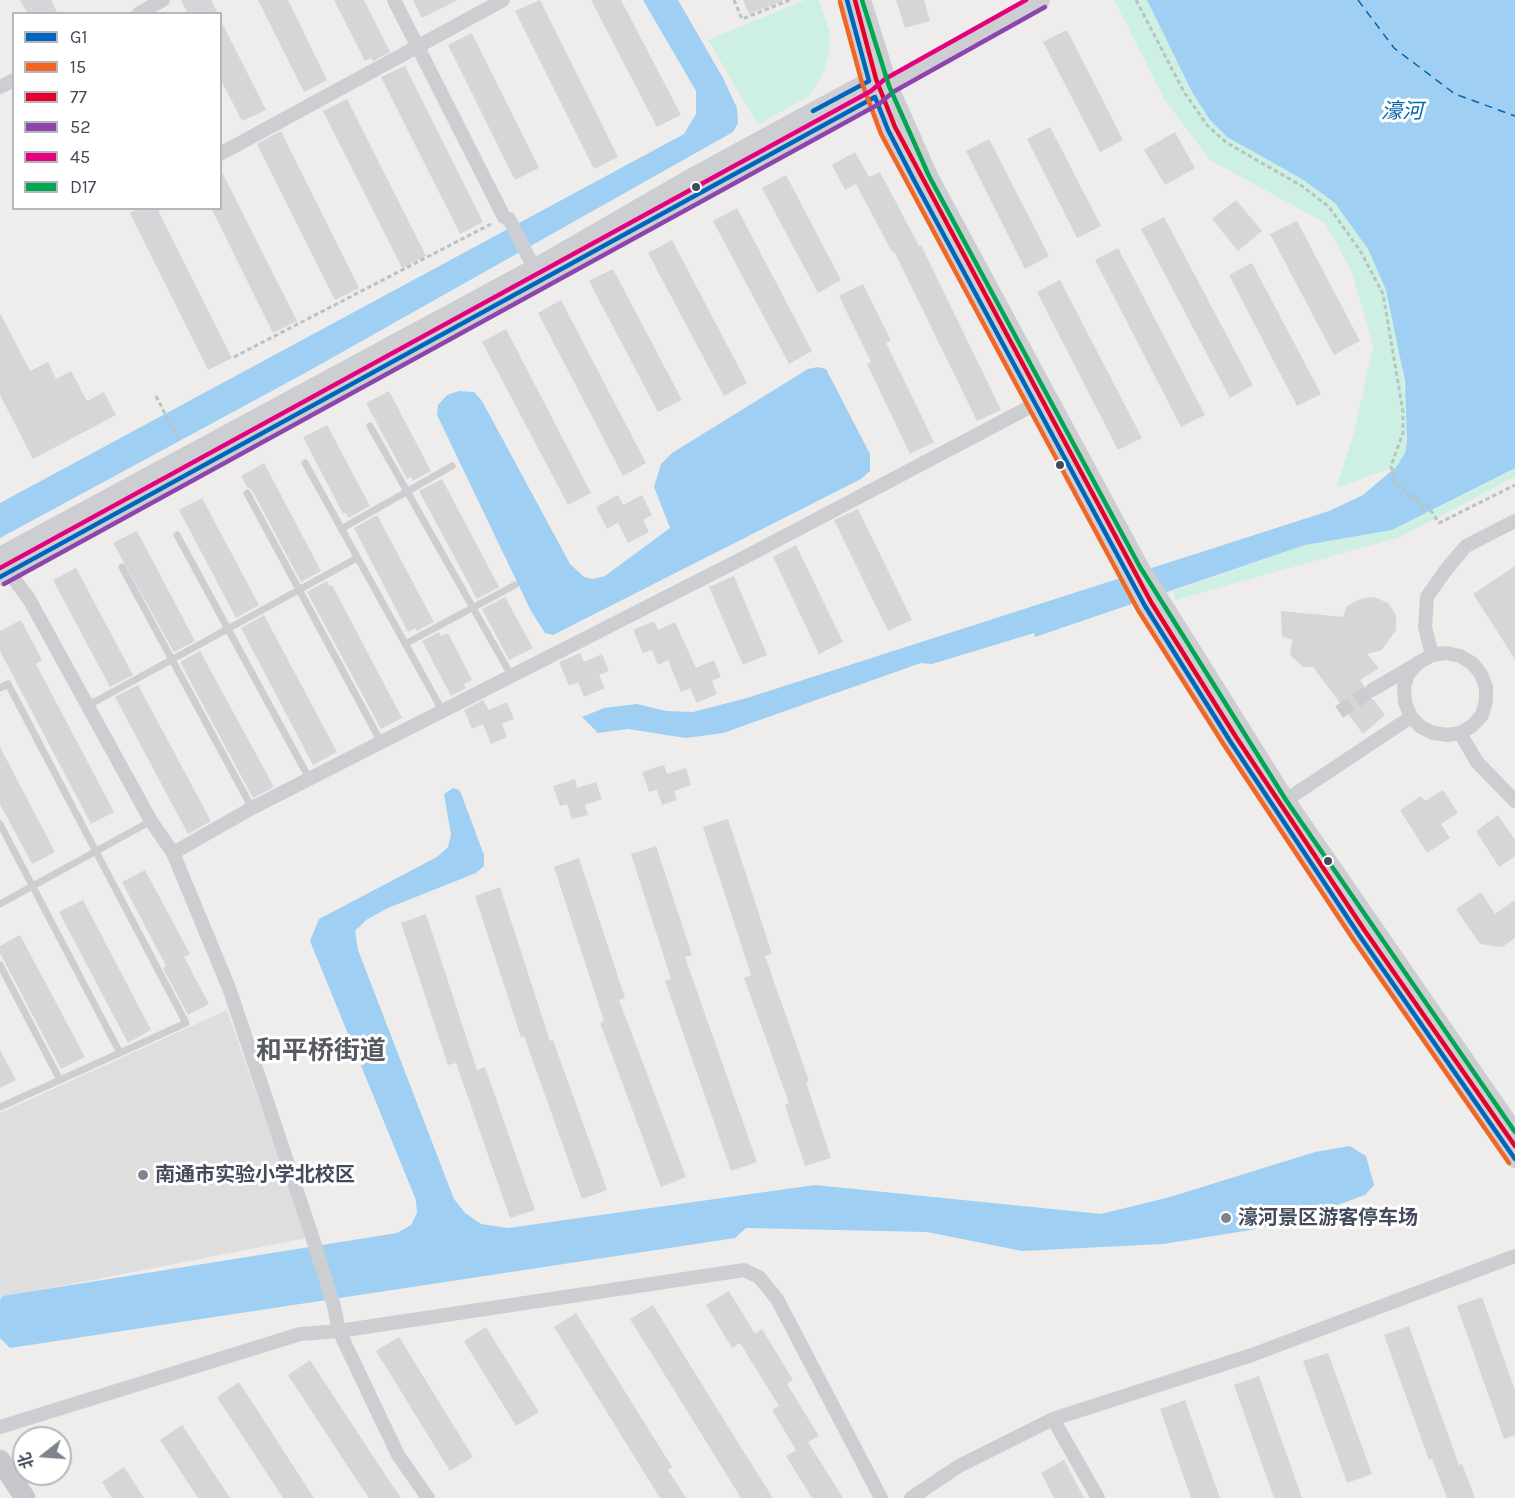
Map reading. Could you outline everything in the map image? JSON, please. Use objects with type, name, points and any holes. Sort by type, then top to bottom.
[{"type":"main road","points":[[847,0],[893,141],[1230,741],[1353,925],[1515,1159]]},
{"type":"main road","points":[[862,0],[877,88]]},
{"type":"main road","points":[[2,566],[1041,0]]},
{"type":"main road","points":[[2,566],[530,260],[690,178],[877,88]]},
{"type":"main road","points":[[1152,603],[1286,800],[1513,1124]]},
{"type":"main road","points":[[0,1460],[26,1498]]},
{"type":"street","points":[[142,12],[163,0]]},
{"type":"street","points":[[394,0],[530,260]]},
{"type":"street","points":[[222,153],[502,0]]},
{"type":"street","points":[[173,853],[252,808],[749,555],[1041,401]]},
{"type":"street","points":[[1426,659],[1427,597],[1444,571],[1466,546],[1515,521]]},
{"type":"street","points":[[2,566],[29,599],[151,821],[173,853],[229,988],[312,1236],[334,1306],[339,1331],[398,1455],[428,1498]]},
{"type":"street","points":[[1372,690],[1426,659],[1446,653],[1460,656],[1472,663],[1484,680],[1486,701],[1482,715],[1472,726],[1460,733],[1447,735],[1433,733],[1421,727],[1412,717],[1405,702],[1404,687],[1408,674],[1426,659]]},
{"type":"street","points":[[1286,800],[1412,717]]},
{"type":"street","points":[[1460,733],[1477,762],[1515,801]]},
{"type":"street","points":[[911,1498],[959,1466],[1053,1419],[1252,1355],[1515,1256]]},
{"type":"street","points":[[0,1427],[300,1335],[744,1270],[759,1277],[777,1299],[881,1498]]},
{"type":"street","points":[[1053,1419],[1098,1498]]},
{"type":"lane","points":[[370,426],[511,675]]},
{"type":"lane","points":[[304,463],[442,710]]},
{"type":"lane","points":[[341,529],[452,466]]},
{"type":"lane","points":[[247,493],[381,742]]},
{"type":"lane","points":[[177,535],[310,780]]},
{"type":"lane","points":[[89,705],[357,558]]},
{"type":"lane","points":[[122,567],[252,808]]},
{"type":"lane","points":[[405,644],[515,585]]},
{"type":"lane","points":[[0,688],[8,684],[186,1023],[0,1107]]},
{"type":"lane","points":[[0,904],[151,821]]},
{"type":"lane","points":[[0,824],[120,1053]]},
{"type":"lane","points":[[0,965],[60,1080]]},
{"type":"path","points":[[734,0],[742,19],[790,0]]},
{"type":"path","points":[[1136,0],[1184,92],[1207,125],[1227,143],[1302,186],[1329,207],[1361,252],[1383,294],[1403,412],[1403,434],[1391,466],[1396,487],[1401,485],[1410,499],[1415,496],[1423,509],[1428,506],[1439,524],[1515,485]]},
{"type":"path","points":[[234,357],[507,218]]},
{"type":"path","points":[[156,396],[181,446]]},
{"type":"shaded area","name":"南通市实验小学北校区","points":[[227,1010],[307,1238],[0,1298],[0,1113]]},
{"type":"green space","points":[[805,0],[819,0],[830,33],[829,54],[822,75],[809,96],[758,125],[708,40]]},
{"type":"green space","points":[[1114,0],[1147,0],[1192,92],[1210,120],[1227,137],[1302,179],[1335,203],[1368,249],[1386,290],[1397,333],[1408,415],[1405,453],[1397,466],[1336,488],[1353,436],[1373,347],[1352,272],[1325,223],[1210,160],[1164,99]]},
{"type":"green space","points":[[1515,468],[1515,477],[1400,537],[1175,600],[1174,591],[1305,545],[1392,530]]},
{"type":"water","points":[[643,0],[678,0],[723,78],[737,108],[738,123],[733,132],[305,373],[0,538],[0,503],[684,134],[696,114],[696,91]]},
{"type":"water","name":"濠河","points":[[1147,0],[1515,0],[1515,468],[1392,530],[1305,545],[1035,637],[1034,633],[932,664],[921,663],[723,733],[686,738],[628,729],[598,733],[582,717],[604,708],[637,704],[666,711],[693,712],[747,698],[1329,511],[1363,495],[1397,466],[1405,453],[1407,440],[1405,381],[1386,290],[1368,249],[1335,203],[1302,179],[1227,137],[1210,120],[1192,92]]},
{"type":"water","points":[[818,367],[826,369],[870,454],[870,471],[861,479],[553,635],[545,633],[531,611],[437,415],[438,405],[447,395],[459,391],[474,392],[482,401],[570,564],[584,577],[593,579],[605,576],[670,528],[654,487],[661,464],[672,453],[808,369]]},
{"type":"water","points":[[453,788],[459,790],[462,796],[484,855],[484,866],[476,873],[388,908],[366,920],[355,931],[358,950],[454,1199],[465,1213],[481,1224],[508,1228],[815,1185],[1101,1214],[1170,1197],[1315,1152],[1350,1146],[1366,1156],[1374,1185],[1365,1195],[1321,1211],[1251,1230],[1163,1244],[1022,1251],[927,1232],[746,1228],[735,1238],[10,1348],[0,1338],[0,1300],[3,1296],[397,1233],[411,1225],[417,1213],[416,1200],[310,941],[319,919],[437,857],[448,847],[451,835],[444,794]]},
{"type":"building","points":[[20,0],[51,0],[57,12],[27,12]]},
{"type":"building","points":[[181,0],[211,0],[217,12],[187,12]]},
{"type":"building","points":[[258,0],[288,0],[327,80],[304,92]]},
{"type":"building","points":[[334,0],[364,0],[390,52],[373,61],[371,58],[365,61]]},
{"type":"building","points":[[413,0],[458,0],[422,18]]},
{"type":"building","points":[[540,0],[618,157],[594,169],[515,11]]},
{"type":"building","points":[[591,0],[621,0],[681,115],[657,127]]},
{"type":"building","points":[[743,0],[783,0],[783,1],[749,14]]},
{"type":"building","points":[[896,0],[924,0],[930,21],[905,28]]},
{"type":"building","points":[[222,23],[266,110],[242,121],[222,82]]},
{"type":"building","points":[[1067,30],[1123,140],[1100,152],[1043,42]]},
{"type":"building","points":[[472,33],[539,168],[515,180],[448,45]]},
{"type":"building","points":[[405,66],[483,222],[460,234],[381,77]]},
{"type":"building","points":[[347,99],[426,256],[402,268],[323,111]]},
{"type":"building","points":[[1050,127],[1101,226],[1077,238],[1027,139]]},
{"type":"building","points":[[281,131],[359,288],[335,300],[257,144]]},
{"type":"building","points":[[1175,132],[1195,168],[1165,185],[1144,150]]},
{"type":"building","points":[[989,139],[1049,256],[1025,269],[966,151]]},
{"type":"building","points":[[855,152],[869,177],[880,172],[919,246],[921,245],[1001,410],[977,421],[894,251],[892,252],[856,184],[845,190],[832,165]]},
{"type":"building","points":[[222,172],[297,321],[273,333],[212,210],[222,210]]},
{"type":"building","points":[[786,175],[841,280],[818,293],[762,188]]},
{"type":"building","points":[[1236,200],[1262,231],[1238,251],[1212,219]]},
{"type":"building","points":[[737,208],[812,351],[789,364],[713,221]]},
{"type":"building","points":[[135,210],[158,210],[232,358],[208,370],[130,213]]},
{"type":"building","points":[[1164,217],[1253,385],[1230,398],[1141,229]]},
{"type":"building","points":[[1297,221],[1360,341],[1334,355],[1270,234]]},
{"type":"building","points":[[672,240],[747,383],[724,396],[648,253]]},
{"type":"building","points":[[1118,248],[1205,415],[1181,427],[1095,260]]},
{"type":"building","points":[[1252,263],[1321,394],[1297,406],[1229,275]]},
{"type":"building","points":[[613,269],[682,400],[658,412],[589,281]]},
{"type":"building","points":[[1060,280],[1142,438],[1118,450],[1037,292]]},
{"type":"building","points":[[863,284],[891,341],[886,343],[934,442],[910,454],[867,364],[871,362],[839,296]]},
{"type":"building","points":[[561,300],[646,463],[623,476],[538,313]]},
{"type":"building","points":[[0,313],[30,371],[48,362],[56,379],[71,371],[87,401],[104,392],[116,415],[33,459],[0,395]]},
{"type":"building","points":[[506,329],[591,493],[568,505],[482,342]]},
{"type":"building","points":[[389,391],[431,471],[413,481],[411,477],[407,479],[366,403]]},
{"type":"building","points":[[327,425],[370,506],[348,518],[346,513],[343,514],[303,437]]},
{"type":"building","points":[[264,463],[321,571],[301,582],[252,490],[247,487],[241,476]]},
{"type":"building","points":[[442,479],[499,587],[477,599],[419,491]]},
{"type":"building","points":[[618,495],[623,505],[642,495],[652,515],[643,520],[649,532],[628,543],[618,523],[607,529],[596,507]]},
{"type":"building","points":[[202,498],[259,605],[236,618],[179,510]]},
{"type":"building","points":[[858,509],[912,620],[888,631],[834,520]]},
{"type":"building","points":[[377,515],[434,622],[417,631],[415,628],[408,632],[354,528]]},
{"type":"building","points":[[137,531],[195,641],[174,652],[113,543]]},
{"type":"building","points":[[796,545],[843,642],[819,654],[773,557]]},
{"type":"building","points":[[1515,566],[1515,659],[1473,594]]},
{"type":"building","points":[[76,568],[133,675],[110,687],[53,580]]},
{"type":"building","points":[[734,576],[767,655],[743,665],[709,587]]},
{"type":"building","points":[[327,581],[329,586],[332,585],[402,718],[381,729],[307,592]]},
{"type":"building","points":[[505,597],[533,648],[509,660],[482,609]]},
{"type":"building","points":[[1374,597],[1388,603],[1396,615],[1396,630],[1382,650],[1367,654],[1379,668],[1360,680],[1364,686],[1365,695],[1373,699],[1385,715],[1363,734],[1313,667],[1303,667],[1290,655],[1292,640],[1282,636],[1281,611],[1343,617],[1347,606],[1360,599]]},
{"type":"building","points":[[264,615],[337,752],[313,765],[241,628]]},
{"type":"building","points":[[21,620],[42,660],[36,664],[114,812],[91,824],[0,651],[0,631]]},
{"type":"building","points":[[654,621],[658,630],[675,622],[696,668],[714,660],[721,677],[712,681],[717,694],[697,703],[690,688],[681,692],[668,660],[658,665],[652,650],[643,653],[633,630]]},
{"type":"building","points":[[439,632],[441,636],[448,633],[472,680],[464,684],[466,688],[451,696],[422,641]]},
{"type":"building","points":[[200,651],[274,787],[253,798],[180,662]]},
{"type":"building","points":[[580,653],[584,662],[602,654],[609,671],[599,675],[605,688],[584,697],[578,682],[569,686],[559,662]]},
{"type":"building","points":[[138,685],[211,821],[188,834],[115,697]]},
{"type":"building","points":[[483,700],[489,710],[507,702],[514,719],[502,724],[507,737],[491,744],[483,724],[472,729],[464,710]]},
{"type":"building","points":[[0,747],[55,852],[32,864],[0,804]]},
{"type":"building","points":[[664,765],[667,774],[686,768],[691,785],[674,791],[677,800],[662,805],[657,790],[649,792],[642,772]]},
{"type":"building","points":[[575,779],[577,788],[596,782],[602,799],[585,805],[588,815],[572,819],[567,804],[560,806],[553,786]]},
{"type":"building","points":[[1443,790],[1458,813],[1441,824],[1450,838],[1427,853],[1400,810],[1421,796],[1425,801]]},
{"type":"building","points":[[1498,815],[1515,840],[1515,856],[1499,867],[1476,831]]},
{"type":"building","points":[[728,819],[772,954],[765,956],[809,1081],[806,1082],[831,1158],[805,1166],[785,1105],[789,1103],[744,978],[751,975],[703,827]]},
{"type":"building","points":[[656,846],[692,955],[685,957],[757,1162],[731,1171],[665,981],[671,979],[631,854]]},
{"type":"building","points":[[579,858],[625,998],[619,1000],[686,1177],[661,1187],[600,1023],[604,1021],[554,867]]},
{"type":"building","points":[[145,870],[190,954],[184,957],[209,1004],[188,1015],[163,968],[166,966],[122,882]]},
{"type":"building","points":[[500,887],[550,1041],[553,1040],[607,1190],[582,1199],[524,1036],[521,1037],[475,896]]},
{"type":"building","points":[[1481,892],[1495,914],[1515,900],[1515,938],[1502,947],[1480,944],[1456,909]]},
{"type":"building","points":[[83,900],[151,1030],[128,1043],[59,912]]},
{"type":"building","points":[[426,914],[477,1070],[485,1067],[535,1210],[510,1218],[456,1063],[448,1065],[401,923]]},
{"type":"building","points":[[20,935],[85,1057],[61,1069],[0,953],[0,946]]},
{"type":"building","points":[[0,1050],[16,1080],[0,1088]]},
{"type":"building","points":[[729,1291],[755,1334],[762,1329],[793,1380],[787,1384],[819,1436],[808,1442],[843,1498],[812,1498],[786,1456],[796,1450],[772,1410],[779,1406],[740,1343],[732,1348],[706,1305]]},
{"type":"building","points":[[1482,1297],[1515,1390],[1515,1435],[1504,1439],[1457,1306]]},
{"type":"building","points":[[653,1305],[773,1498],[741,1498],[630,1319]]},
{"type":"building","points":[[576,1313],[672,1467],[668,1470],[686,1498],[660,1498],[554,1327]]},
{"type":"building","points":[[1409,1326],[1459,1465],[1462,1464],[1475,1498],[1447,1498],[1432,1459],[1429,1460],[1384,1335]]},
{"type":"building","points":[[486,1327],[539,1412],[516,1426],[464,1341]]},
{"type":"building","points":[[399,1337],[473,1457],[450,1471],[376,1351]]},
{"type":"building","points":[[1328,1353],[1372,1474],[1347,1483],[1303,1361]]},
{"type":"building","points":[[310,1360],[401,1498],[369,1498],[358,1482],[288,1375]]},
{"type":"building","points":[[1259,1376],[1302,1498],[1274,1498],[1234,1385]]},
{"type":"building","points":[[239,1382],[314,1498],[283,1498],[217,1397]]},
{"type":"building","points":[[1185,1400],[1220,1498],[1191,1498],[1160,1409]]},
{"type":"building","points":[[182,1425],[230,1498],[198,1498],[160,1440]]},
{"type":"building","points":[[1064,1460],[1084,1498],[1054,1498],[1041,1473]]},
{"type":"building","points":[[124,1467],[144,1498],[112,1498],[102,1482]]},
{"type":"ferry route","points":[[1358,0],[1394,48],[1455,94],[1515,116]]},
{"type":"tunnel","points":[[1339,712],[1372,690]]},
{"type":"transit line","name":"G1","points":[[813,111],[869,81],[847,0]]},
{"type":"transit line","name":"77","points":[[855,0],[876,79],[895,127],[1151,602],[1236,737],[1365,931],[1515,1146]]},
{"type":"transit line","name":"D17","points":[[862,0],[889,86],[929,176],[1140,567],[1286,800],[1515,1132]]},
{"type":"transit line","name":"45","points":[[0,568],[871,91],[885,79],[1026,0]]},
{"type":"transit line","name":"15","points":[[840,2],[862,83],[881,134],[1138,610],[1224,745],[1353,939],[1509,1163]]},
{"type":"transit line","name":"52","points":[[4,584],[879,104],[893,92],[1045,7]]},
{"type":"transit line","name":"G1","points":[[0,577],[875,97],[888,130],[915,182],[1145,606],[1230,741],[1359,935],[1515,1159]]},
{"type":"place","name":"南通市实验小学北校区","points":[[143,1175]]},
{"type":"place","name":"濠河景区游客停车场","points":[[1226,1218]]},
{"type":"district","name":"和平桥街道","points":[[321,1052]]}]
